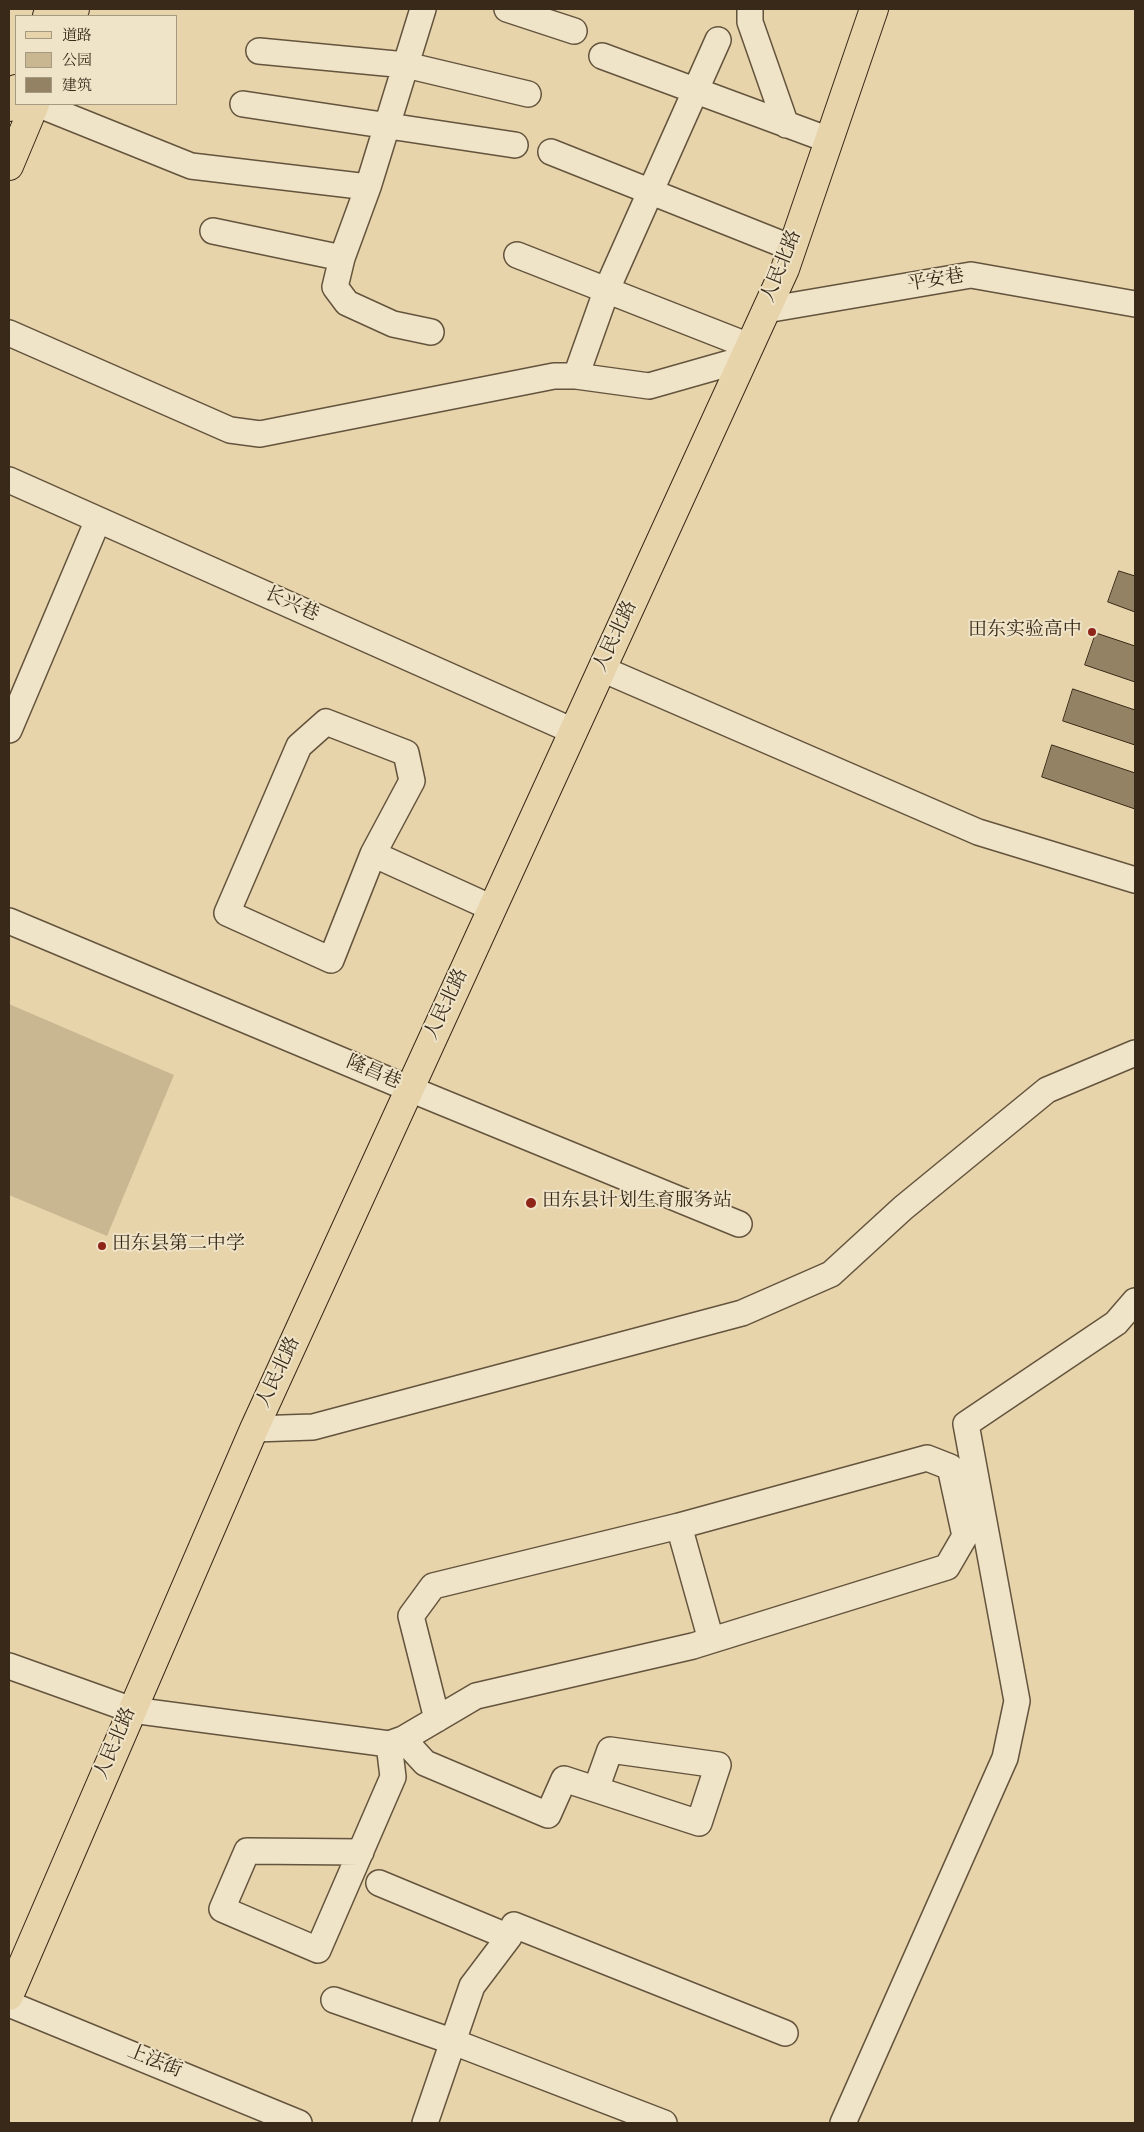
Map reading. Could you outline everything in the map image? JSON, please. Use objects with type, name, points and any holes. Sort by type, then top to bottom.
[{"type":"main road","name":"人民北路","points":[[9,1996],[254,1429],[766,310],[792,248],[874,9]]},
{"type":"main road","points":[[9,107],[15,92]]},
{"type":"main road","points":[[9,166],[36,105]]},
{"type":"street","points":[[423,9],[368,188],[342,258],[335,287],[347,303],[392,324],[431,332]]},
{"type":"street","points":[[507,9],[574,31]]},
{"type":"street","points":[[750,9],[750,22],[786,125]]},
{"type":"street","points":[[576,376],[607,289],[718,40]]},
{"type":"street","points":[[259,51],[406,65],[528,94]]},
{"type":"street","points":[[602,56],[829,140]]},
{"type":"street","points":[[243,104],[515,146]]},
{"type":"street","points":[[38,105],[191,166],[368,188]]},
{"type":"street","points":[[551,152],[792,248]]},
{"type":"street","points":[[213,231],[342,258]]},
{"type":"street","points":[[517,255],[607,289],[746,353]]},
{"type":"street","name":"平安巷","points":[[766,310],[971,275],[1135,304]]},
{"type":"street","points":[[9,334],[230,430],[260,434],[554,376],[576,376],[649,386],[746,353]]},
{"type":"street","name":"长兴巷","points":[[9,480],[574,731]]},
{"type":"street","points":[[9,730],[98,520]]},
{"type":"street","points":[[602,669],[978,832],[1135,880]]},
{"type":"street","points":[[326,722],[406,752],[412,781],[373,854],[331,960],[227,913],[299,746],[326,722]]},
{"type":"street","points":[[373,854],[492,908]]},
{"type":"street","name":"隆昌巷","points":[[9,921],[739,1224]]},
{"type":"street","points":[[254,1429],[314,1427],[751,1309],[831,1274],[903,1208],[1047,1090],[1135,1054]]},
{"type":"street","points":[[843,2123],[1005,1758],[1017,1701],[966,1424],[1116,1323],[1135,1301]]},
{"type":"street","points":[[396,1741],[437,1719],[476,1696],[711,1640],[947,1567],[966,1536],[950,1467],[927,1458],[679,1526],[433,1586],[411,1616],[437,1719]]},
{"type":"street","points":[[679,1526],[711,1640]]},
{"type":"street","points":[[9,1666],[132,1710],[396,1741],[425,1762],[548,1815],[564,1779],[596,1790],[698,1823],[718,1765],[610,1750],[596,1790]]},
{"type":"street","points":[[361,1852],[246,1851],[222,1908],[318,1950],[394,1777],[396,1741]]},
{"type":"street","points":[[379,1883],[509,1937]]},
{"type":"street","points":[[425,2123],[451,2041],[472,1986],[509,1937],[514,1925],[785,2033]]},
{"type":"street","points":[[334,2000],[451,2041],[664,2123]]},
{"type":"street","name":"上法街","points":[[9,2004],[299,2123]]},
{"type":"green space","points":[[9,1004],[174,1075],[107,1236],[9,1195]]},
{"type":"building","points":[[1119,571],[1135,576],[1135,612],[1108,602]]},
{"type":"building","points":[[1096,633],[1135,646],[1135,682],[1085,665]]},
{"type":"building","points":[[1073,689],[1135,710],[1135,745],[1063,721]]},
{"type":"building","points":[[1052,745],[1135,773],[1135,809],[1042,777]]},
{"type":"place","name":"田东实验高中","points":[[1092,632]]},
{"type":"place","name":"田东县计划生育服务站","points":[[531,1203]]},
{"type":"place","name":"田东县第二中学","points":[[102,1246]]}]
